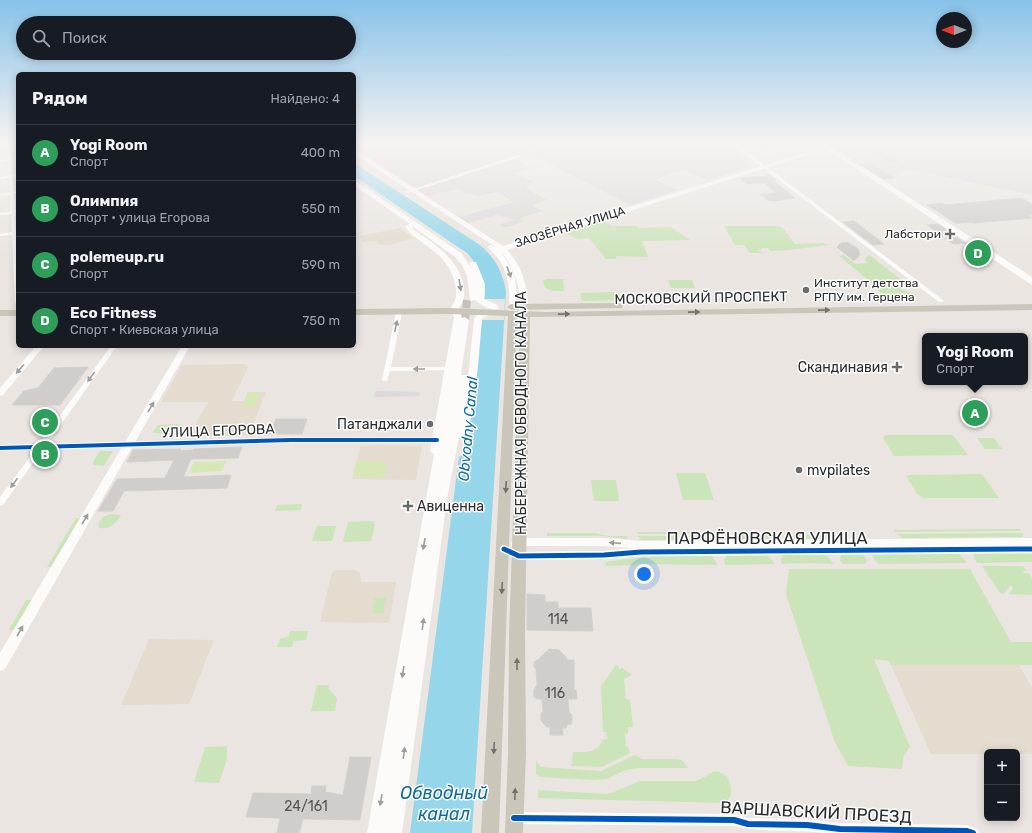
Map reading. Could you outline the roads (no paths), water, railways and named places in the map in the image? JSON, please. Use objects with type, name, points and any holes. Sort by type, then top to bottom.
[{"type":"main road","name":"НАБЕРЕЖНАЯ ОБВОДНОГО КАНАЛА","points":[[392,181],[512,258],[518,271],[525,311],[514,549],[490,833]]},
{"type":"main road","name":"НАБЕРЕЖНАЯ ОБВОДНОГО КАНАЛА","points":[[395,181],[409,191]]},
{"type":"main road","name":"ЗАОЗЁРНАЯ УЛИЦА","points":[[499,249],[719,181]]},
{"type":"main road","points":[[356,184],[444,249],[456,260],[466,280],[470,299]]},
{"type":"main road","points":[[356,189],[410,224],[420,225],[442,238],[468,258],[479,278],[481,289],[480,300],[486,310]]},
{"type":"main road","points":[[410,224],[411,231],[442,254],[455,270],[461,290],[460,301],[456,310],[458,317],[450,369],[435,449],[437,464]]},
{"type":"main road","name":"НАБЕРЕЖНАЯ ОБВОДНОГО КАНАЛА","points":[[499,249],[509,271],[513,285],[509,310],[514,549],[514,826]]},
{"type":"main road","name":"МОСКОВСКИЙ ПРОСПЕКТ","points":[[525,311],[1032,299]]},
{"type":"main road","name":"МОСКОВСКИЙ ПРОСПЕКТ","points":[[486,310],[525,311],[1032,307]]},
{"type":"main road","points":[[356,308],[486,310]]},
{"type":"main road","points":[[356,312],[456,310]]},
{"type":"main road","points":[[450,450],[464,422],[469,399],[478,320],[486,310]]},
{"type":"main road","points":[[0,314],[16,313]]},
{"type":"main road","points":[[0,314],[16,316]]},
{"type":"main road","points":[[376,833],[437,464],[453,399],[468,320],[458,418],[450,450],[441,500],[393,833]]},
{"type":"street","points":[[0,235],[16,232],[11,181]]},
{"type":"street","points":[[409,191],[441,181]]},
{"type":"street","points":[[782,181],[940,301]]},
{"type":"street","points":[[878,181],[1032,283]]},
{"type":"street","points":[[880,181],[1032,279]]},
{"type":"street","points":[[0,195],[16,192]]},
{"type":"street","points":[[0,214],[15,212]]},
{"type":"street","points":[[385,380],[399,312]]},
{"type":"street","points":[[0,393],[38,348]]},
{"type":"street","points":[[0,503],[113,348]]},
{"type":"street","points":[[0,665],[185,348]]},
{"type":"street","points":[[388,369],[450,369]]},
{"type":"street","name":"УЛИЦА ЕГОРОВА","points":[[0,448],[291,440],[437,440]]},
{"type":"street","name":"ПАРФЁНОВСКАЯ УЛИЦА","points":[[514,549],[603,542],[650,545],[1032,542]]},
{"type":"street","name":"ПАРФЁНОВСКАЯ УЛИЦА","points":[[514,549],[604,555],[641,552],[1032,549]]},
{"type":"street","name":"ВАРШАВСКИЙ ПРОЕЗД","points":[[514,826],[734,820],[748,824],[807,825],[840,829],[930,829],[967,831],[973,833]]},
{"type":"water","name":"Обводный канал","points":[[361,181],[381,181],[480,245],[498,266],[503,278],[506,292],[472,833],[410,833],[459,457],[467,453],[485,294],[484,283],[478,267],[467,253]]},
{"type":"tunnel","points":[[465,320],[467,299]]},
{"type":"place","name":"Лабстори","points":[[950,234]]},
{"type":"place","name":"Eco Fitness","points":[[978,253]]},
{"type":"place","name":"Институт детства РГПУ им. Герцена","points":[[806,290]]},
{"type":"place","name":"Скандинавия","points":[[897,367]]},
{"type":"place","name":"Yogi Room","points":[[975,413]]},
{"type":"place","name":"polemeup.ru","points":[[45,422]]},
{"type":"place","name":"Патанджали","points":[[430,424]]},
{"type":"place","name":"Олимпия","points":[[45,454]]},
{"type":"place","name":"mvpilates","points":[[799,470]]},
{"type":"place","name":"Авиценна","points":[[408,506]]},
{"type":"water label","name":"Obvodny Canal","points":[[468,429]]}]
